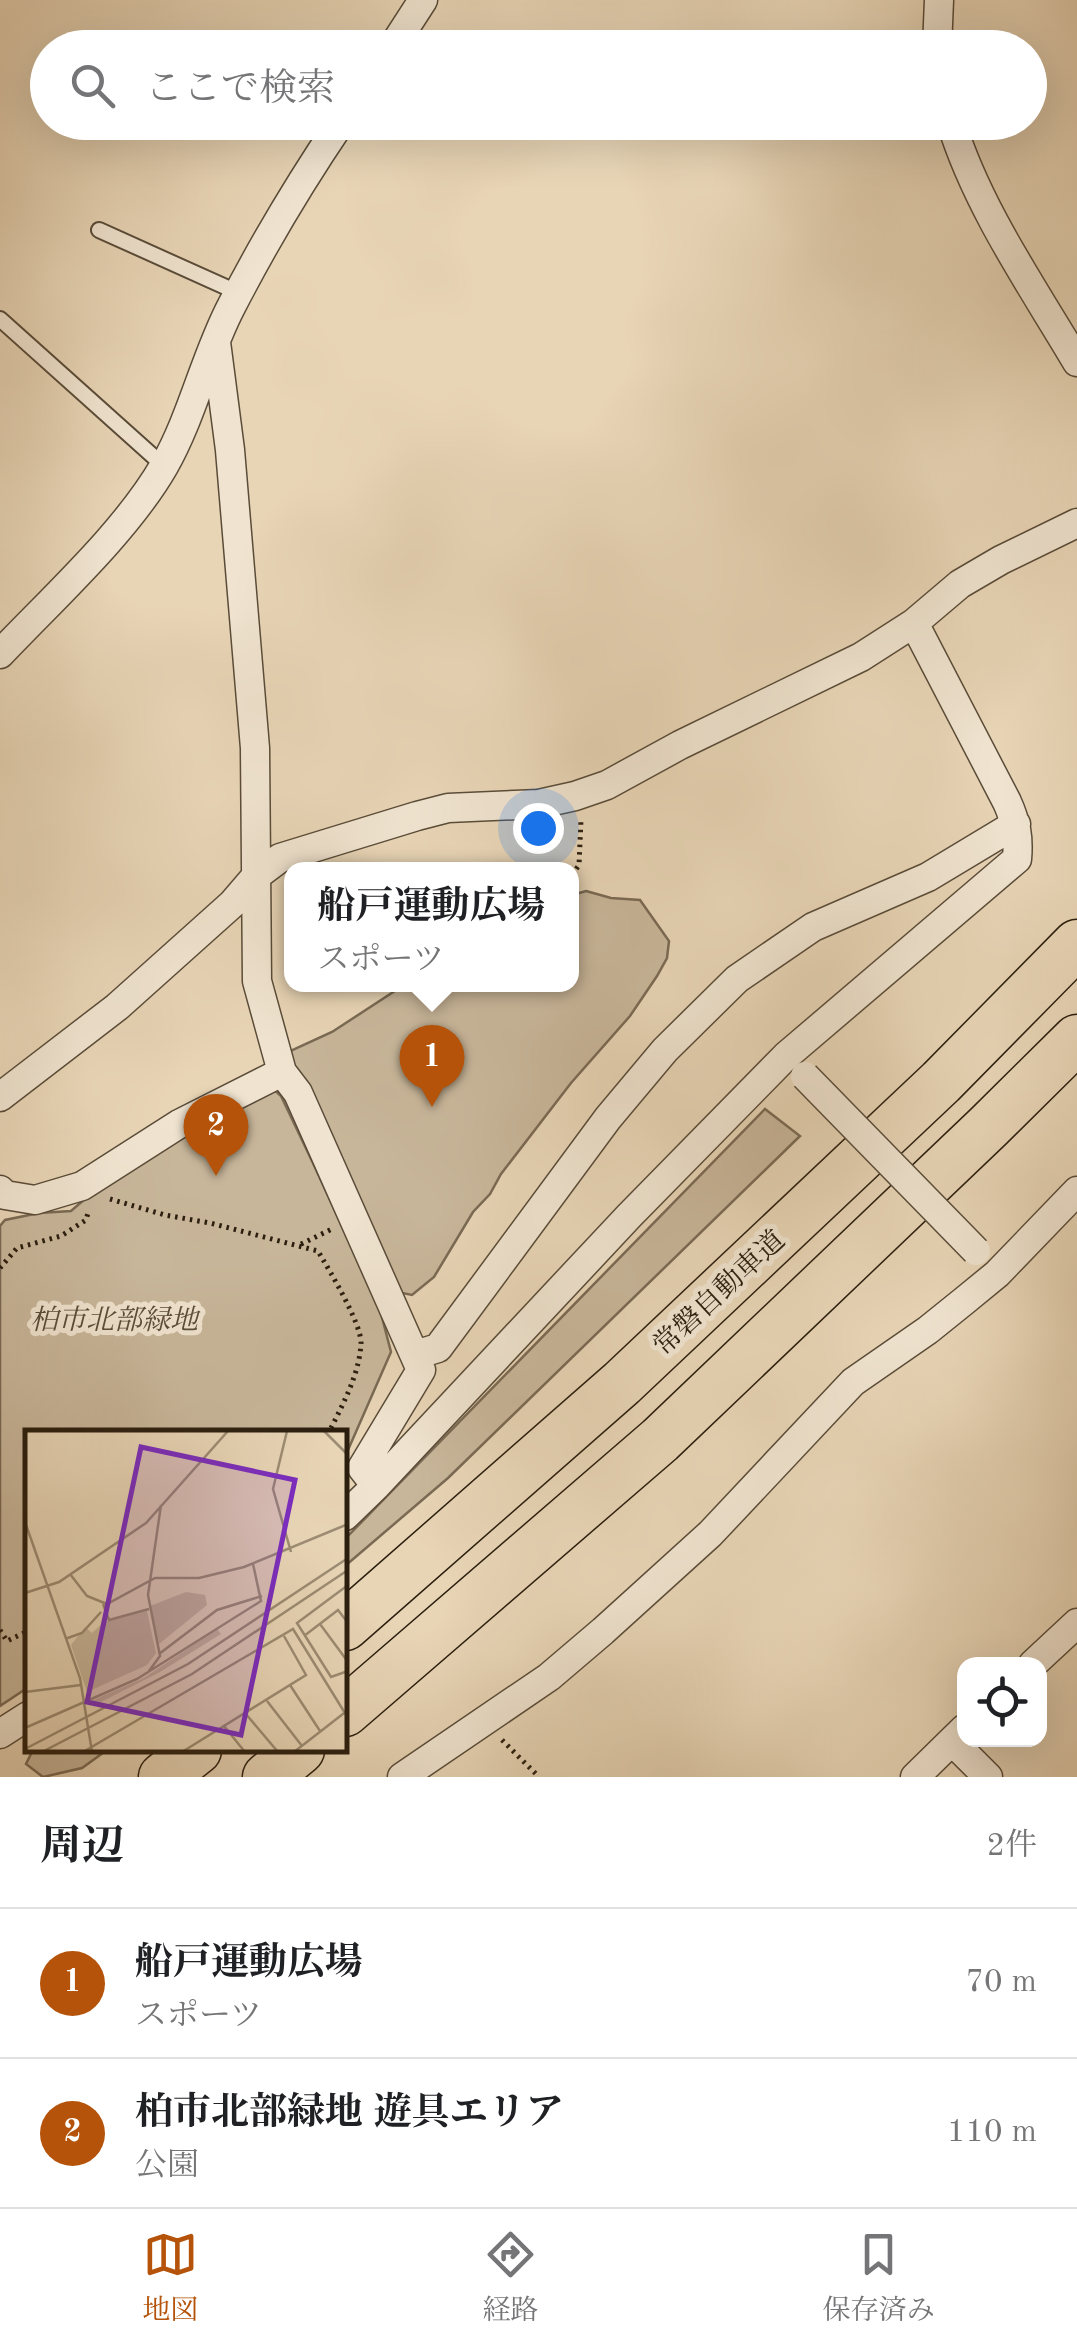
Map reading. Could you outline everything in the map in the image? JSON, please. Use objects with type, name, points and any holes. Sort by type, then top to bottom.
[{"type":"highway","name":"常磐自動車道","points":[[348,1623],[622,1383],[941,1082],[1077,944]]},
{"type":"highway","points":[[348,1709],[660,1440],[1077,1039]]},
{"type":"highway","points":[[164,1777],[195,1752]]},
{"type":"highway","points":[[266,1777],[297,1752]]},
{"type":"street","points":[[404,30],[423,0]]},
{"type":"street","points":[[938,30],[939,0]]},
{"type":"street","points":[[0,654],[104,543],[164,466],[231,305],[269,235],[329,140]]},
{"type":"street","points":[[958,140],[972,177],[1009,247],[1077,362]]},
{"type":"street","points":[[216,342],[230,450],[253,728],[257,981],[282,1072],[298,1093],[421,1370],[362,1468],[376,1486]]},
{"type":"street","points":[[0,1097],[118,1007],[280,858],[448,808],[538,804],[607,785],[861,657],[914,623],[960,584],[1077,523]]},
{"type":"street","points":[[348,1513],[602,1245],[1017,859],[1016,824],[914,623]]},
{"type":"street","points":[[415,1355],[438,1348],[608,1118],[665,1050],[738,980],[814,927],[928,876],[1016,824]]},
{"type":"street","points":[[796,1066],[997,1274]]},
{"type":"street","points":[[0,1190],[5,1195],[35,1200],[82,1186],[179,1124],[282,1072]]},
{"type":"street","points":[[402,1777],[549,1676],[710,1534],[853,1382],[928,1330],[997,1274],[1077,1191]]},
{"type":"street","points":[[1041,1657],[1076,1626]]},
{"type":"street","points":[[0,1734],[25,1718]]},
{"type":"street","points":[[916,1777],[957,1736]]},
{"type":"street","points":[[967,1747],[988,1777]]},
{"type":"lane","points":[[99,230],[239,293]]},
{"type":"lane","points":[[0,320],[164,466]]},
{"type":"path","points":[[575,796],[582,826],[579,866]]},
{"type":"path","points":[[106,1197],[164,1215],[318,1251],[362,1340],[351,1388],[329,1430]]},
{"type":"path","points":[[0,1268],[17,1248],[61,1236],[86,1220],[91,1205]]},
{"type":"path","points":[[298,1245],[318,1236]]},
{"type":"path","points":[[0,1630],[7,1641],[25,1632]]},
{"type":"path","points":[[485,1722],[539,1777]]},
{"type":"green space","points":[[579,893],[640,900],[669,941],[667,958],[630,1016],[571,1083],[473,1212],[434,1277],[412,1295],[402,1293],[288,1052],[332,1032],[393,992],[579,992]]},
{"type":"green space","name":"柏市北部緑地","points":[[270,1086],[281,1096],[379,1306],[391,1352],[348,1450],[348,1430],[25,1430],[25,1689],[0,1706],[0,1226],[5,1220],[71,1211],[129,1161]]},
{"type":"green space","points":[[765,1109],[800,1136],[448,1478],[348,1563],[348,1536]]},
{"type":"green space","points":[[32,1752],[104,1752],[82,1768],[43,1777],[26,1764]]},
{"type":"place","name":"船戸運動広場","points":[[432,1107]]},
{"type":"place","name":"柏市北部緑地 遊具エリア","points":[[216,1176]]}]
